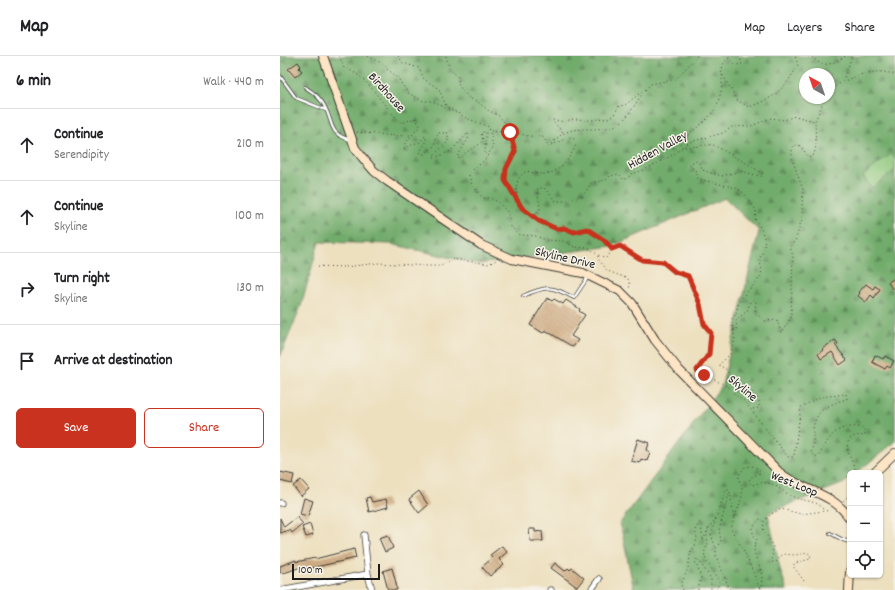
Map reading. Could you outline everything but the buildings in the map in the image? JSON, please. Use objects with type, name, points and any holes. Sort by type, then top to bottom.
[{"type":"street","name":"Skyline Drive","points":[[323,56],[355,148],[378,175],[481,244],[504,257],[568,269],[590,275],[620,290],[625,295],[655,340],[674,364],[779,472],[797,485],[826,496],[847,512]]},
{"type":"street","points":[[877,470],[895,453]]},
{"type":"street","points":[[364,535],[368,574],[372,590]]},
{"type":"street","points":[[280,590],[368,574]]},
{"type":"street","points":[[591,590],[599,578]]},
{"type":"street","points":[[849,590],[850,578]]},
{"type":"lane","points":[[280,76],[296,98],[327,110]]},
{"type":"lane","points":[[305,87],[321,100],[327,110],[336,133],[340,137],[353,141]]},
{"type":"lane","points":[[523,296],[542,288],[549,287],[556,288],[574,298],[590,275]]},
{"type":"lane","points":[[830,533],[847,541]]},
{"type":"path","name":"Birdhouse","points":[[339,56],[344,68],[355,72],[374,91],[392,115],[402,123],[415,118],[419,121],[420,126],[402,147],[404,150],[416,143],[419,143],[425,136],[427,141],[420,152],[424,154],[433,147],[438,133],[448,133],[448,142],[434,154],[434,158],[451,151],[468,133],[468,139],[457,157],[461,158],[465,153],[477,148],[483,140],[481,133],[486,132],[485,153],[488,155]]},
{"type":"path","name":"Birdhouse","points":[[368,56],[385,65],[387,69],[397,77],[408,93],[423,101],[432,101],[458,114]]},
{"type":"path","points":[[398,56],[404,63],[419,68],[424,79],[439,89],[444,104],[458,114],[488,127],[492,147],[488,155],[470,172],[469,175],[471,181],[483,198],[490,198],[498,202],[508,214],[510,225],[513,230],[525,237],[536,236],[546,240],[563,241],[574,247],[589,248],[604,258],[608,257],[612,249],[604,240],[587,229],[574,232],[564,228],[557,229],[539,221],[522,208],[505,180],[506,169],[515,151],[510,132],[498,115],[488,111],[478,102],[469,98],[459,86],[458,77],[449,67],[446,56]]},
{"type":"path","points":[[563,133],[553,122],[553,120],[565,122],[570,118],[591,120],[600,118],[605,119],[613,116],[619,106],[625,105],[651,84],[676,79],[697,56]]},
{"type":"path","points":[[739,56],[742,64],[736,65],[728,58],[722,64],[722,84],[716,106],[708,117],[680,143],[682,147],[716,146],[737,160],[759,169],[763,174],[762,176],[759,176],[741,171],[722,176],[704,171],[696,161],[691,163],[690,166],[696,171],[698,179],[737,188],[744,193],[756,210],[755,220],[762,228],[764,249],[760,260],[762,267],[761,275],[744,293],[737,306],[738,313],[732,319],[735,340],[730,354],[719,365],[727,370],[730,376],[737,382],[744,384],[759,400],[759,408],[753,409]]},
{"type":"path","points":[[721,72],[737,100],[749,107],[777,95],[789,82],[790,77],[798,65],[795,56]]},
{"type":"path","points":[[808,56],[813,57],[819,63],[824,65],[834,63],[845,56]]},
{"type":"path","points":[[843,82],[846,69],[852,56]]},
{"type":"path","points":[[835,87],[843,82],[867,73],[891,73],[895,75]]},
{"type":"path","points":[[549,147],[557,136],[569,130],[612,126],[625,118],[646,88]]},
{"type":"path","points":[[734,329],[737,330],[736,320],[747,312],[750,302],[754,300],[756,302],[755,313],[765,321],[777,320],[781,333],[791,318],[793,256],[790,247],[796,239],[803,214],[803,190],[792,159],[792,147],[796,145],[801,146],[808,158],[814,155],[816,146],[815,121],[822,104]]},
{"type":"path","name":"Hidden Valley","points":[[530,214],[535,214],[540,210],[540,201],[537,194],[538,188],[544,188],[556,201],[566,201],[570,197],[576,199],[579,195],[582,197],[591,184],[606,180],[610,176],[619,174],[624,180],[630,177],[631,174],[644,170],[672,156],[682,147],[696,140],[723,133],[732,127],[751,126],[771,118],[784,120],[795,116],[815,121]]},
{"type":"path","points":[[490,131],[510,132],[543,137],[549,147]]},
{"type":"path","points":[[350,132],[396,136],[413,135]]},
{"type":"path","points":[[517,200],[517,180],[521,175],[527,171],[542,175],[558,170],[576,145],[574,139],[570,137],[549,147]]},
{"type":"path","name":"Skyline","points":[[612,249],[620,246],[642,260],[663,262],[675,272],[688,276],[700,304],[704,324],[711,333],[709,354],[698,367],[698,372],[729,387],[734,394],[740,397],[753,409],[780,448],[790,458],[794,456],[801,407],[821,397],[846,394],[847,399],[830,404],[818,413],[814,427],[814,443],[811,452],[815,457],[819,456],[827,439],[842,428],[849,426],[864,428],[865,435],[854,436],[849,440],[849,454],[855,470]]},
{"type":"path","points":[[598,255],[598,258],[606,269],[628,279],[630,287],[625,295]]},
{"type":"path","points":[[318,266],[345,267],[378,264],[441,266],[452,259],[489,264],[504,257]]},
{"type":"path","name":"West Loop","points":[[734,518],[739,508],[742,491],[738,482],[739,474],[745,467],[752,466],[759,469],[760,473],[750,478],[749,482],[752,486],[759,482],[771,484],[793,498],[816,503],[824,510]]},
{"type":"path","points":[[730,590],[716,556],[716,549],[711,534],[726,490],[729,490],[730,493],[734,518],[731,529],[745,553],[760,590]]},
{"type":"path","points":[[716,549],[721,540],[719,530],[730,493]]},
{"type":"path","points":[[804,581],[793,566],[795,563],[810,559],[811,555],[808,553],[795,555],[783,554],[776,562],[772,562],[773,547],[763,529],[764,521],[771,514],[781,509],[801,514],[834,509],[847,497]]},
{"type":"path","points":[[683,590],[681,585],[688,568],[691,550],[695,546],[697,538],[695,530],[699,523],[701,524],[703,541],[716,518]]},
{"type":"path","points":[[760,590],[762,577],[758,560],[753,551],[753,546],[757,540],[753,534],[753,526],[760,519],[764,521]]},
{"type":"path","points":[[709,528],[708,544],[704,553],[706,561],[720,581],[716,590]]},
{"type":"path","points":[[698,590],[701,577],[695,560],[697,558],[711,579],[711,590]]},
{"type":"green space","points":[[280,56],[895,56],[895,442],[860,470],[847,470],[847,480],[844,483],[768,513],[780,569],[787,590],[634,590],[620,523],[722,385],[759,231],[725,198],[612,246],[478,264],[391,244],[319,242],[301,306],[280,357]]},
{"type":"green space","points":[[891,154],[895,159],[895,170],[872,188],[863,176]]},
{"type":"route","points":[[510,132],[515,151],[506,169],[505,180],[522,208],[539,221],[557,229],[564,228],[574,232],[587,229],[604,240],[612,249],[616,246],[620,246],[624,250],[642,260],[650,262],[663,262],[672,271],[685,274],[690,278],[696,298],[700,304],[704,324],[709,328],[711,333],[709,354],[697,370],[700,374],[704,375]]}]
